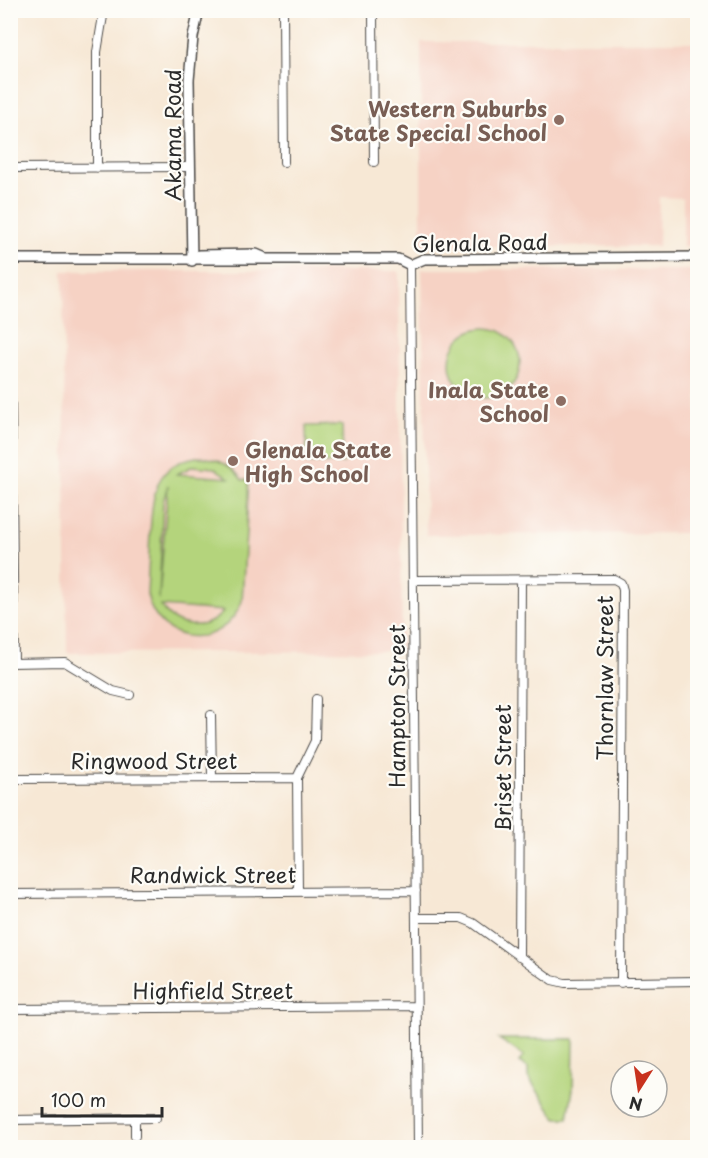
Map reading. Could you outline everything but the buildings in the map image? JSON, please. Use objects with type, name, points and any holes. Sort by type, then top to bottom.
[{"type":"street","points":[[97,168],[98,52],[104,10]]},
{"type":"street","name":"Akama Road","points":[[192,258],[189,70],[199,10]]},
{"type":"street","points":[[283,10],[284,162]]},
{"type":"street","points":[[373,10],[374,162]]},
{"type":"street","points":[[10,168],[190,167]]},
{"type":"street","name":"Glenala Road","points":[[10,259],[167,259],[256,254],[263,257],[398,259],[410,265],[424,259],[698,257]]},
{"type":"street","name":"Hampton Street","points":[[410,265],[418,1148]]},
{"type":"street","points":[[10,307],[13,663],[65,662],[113,691],[130,694]]},
{"type":"street","name":"Thornlaw Street","points":[[413,580],[614,579],[621,583],[623,590],[621,983]]},
{"type":"street","name":"Briset Street","points":[[519,957],[521,580]]},
{"type":"street","points":[[298,892],[297,778],[315,741],[316,699]]},
{"type":"street","points":[[211,715],[212,778]]},
{"type":"street","name":"Ringwood Street","points":[[10,779],[297,778]]},
{"type":"street","name":"Randwick Street","points":[[10,894],[416,891]]},
{"type":"street","points":[[416,918],[461,918],[473,923],[552,980],[565,983],[698,981]]},
{"type":"street","name":"Highfield Street","points":[[10,1010],[417,1006]]},
{"type":"street","points":[[135,1118],[135,1136]]},
{"type":"street","points":[[10,1120],[156,1118]]},
{"type":"shaded area","name":"Western Suburbs State Special School","points":[[421,42],[697,42],[697,245],[683,246],[683,198],[659,197],[658,246],[421,247]]},
{"type":"shaded area","name":"Inala State School","points":[[422,269],[697,270],[697,533],[426,535]]},
{"type":"shaded area","name":"Glenala State High School","points":[[63,271],[399,271],[402,651],[67,653]]},
{"type":"green space","points":[[492,328],[505,334],[514,343],[518,349],[520,363],[518,377],[510,388],[499,396],[478,398],[460,388],[452,377],[450,356],[460,338],[471,330]]},
{"type":"green space","points":[[342,425],[343,463],[307,463],[306,426]]},
{"type":"green space","points":[[196,457],[210,458],[228,466],[242,480],[249,480],[242,601],[233,617],[221,629],[207,635],[192,636],[177,633],[164,625],[153,612],[147,594],[152,507],[158,484],[171,467]],"holes":[[[193,466],[214,468],[229,478],[177,474]],[[168,485],[159,598],[163,502]],[[161,606],[223,611],[223,612],[208,623],[191,625],[174,619]]]},
{"type":"green space","points":[[499,1039],[574,1039],[573,1089],[568,1118],[556,1118],[528,1077],[528,1068],[519,1062],[524,1056]]},
{"type":"place","name":"Western Suburbs State Special School","points":[[559,120]]},
{"type":"place","name":"Inala State School","points":[[561,401]]},
{"type":"place","name":"Glenala State High School","points":[[233,461]]}]
